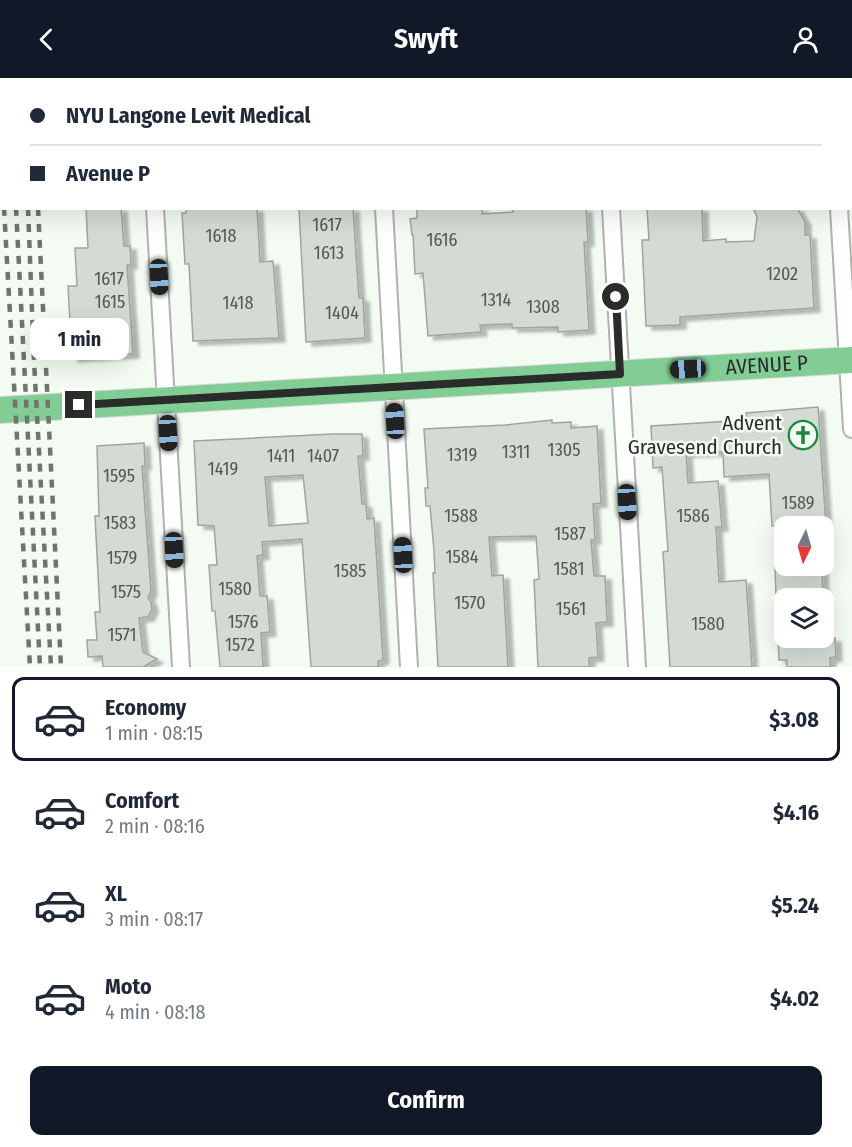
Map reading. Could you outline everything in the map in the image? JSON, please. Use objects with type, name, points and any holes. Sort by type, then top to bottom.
[{"type":"main road","name":"AVENUE P","points":[[0,410],[850,360]]},
{"type":"street","points":[[155,210],[181,667]]},
{"type":"street","points":[[384,210],[409,667]]},
{"type":"street","points":[[611,210],[637,667]]},
{"type":"street","points":[[839,210],[850,360],[852,429]]},
{"type":"building","points":[[86,210],[121,210],[124,246],[130,246],[131,265],[127,265],[133,354],[72,358],[68,286],[77,286],[75,248],[88,248]]},
{"type":"building","points":[[186,210],[257,210],[260,262],[273,261],[279,338],[193,341],[189,264],[185,264],[182,213],[186,213]]},
{"type":"building","points":[[299,210],[353,210],[359,298],[363,298],[365,338],[306,342]]},
{"type":"building","points":[[417,210],[482,210],[482,214],[513,212],[513,210],[586,210],[588,242],[584,242],[589,330],[558,332],[558,327],[512,328],[512,324],[480,325],[481,332],[428,336],[423,273],[415,274],[410,219],[417,218]]},
{"type":"building","points":[[647,210],[702,210],[703,241],[726,239],[726,242],[754,241],[757,217],[754,210],[798,210],[805,222],[805,235],[810,235],[814,308],[680,317],[680,325],[646,326],[642,240],[649,240]]},
{"type":"building","points":[[818,407],[825,516],[774,516],[774,526],[772,526],[769,474],[724,477],[723,452],[686,453],[688,483],[718,481],[722,527],[716,527],[719,582],[746,580],[752,667],[670,667],[663,552],[668,551],[662,467],[653,468],[651,426],[747,420],[746,413]]},
{"type":"building","points":[[552,420],[552,423],[571,422],[571,428],[597,426],[601,503],[593,504],[595,540],[591,540],[594,576],[605,576],[607,622],[596,623],[598,657],[589,658],[589,667],[538,667],[534,580],[539,579],[536,536],[489,537],[492,576],[503,575],[508,667],[438,667],[434,551],[430,506],[426,506],[425,488],[428,488],[424,429]]},
{"type":"building","points":[[362,434],[363,456],[358,456],[362,504],[366,504],[367,519],[374,518],[383,660],[378,661],[378,667],[311,667],[302,539],[262,542],[263,555],[257,556],[260,596],[267,596],[270,632],[261,633],[263,667],[220,667],[215,611],[212,611],[209,565],[217,565],[214,526],[198,525],[194,441]],"holes":[[[303,475],[308,523],[269,526],[265,477]]]},
{"type":"building","points":[[144,443],[145,466],[142,466],[151,591],[148,598],[152,609],[148,617],[139,618],[143,652],[157,659],[143,667],[103,667],[102,656],[88,657],[87,640],[97,640],[95,612],[100,612],[95,516],[99,516],[97,446]]},
{"type":"building","points":[[775,576],[822,576],[823,588],[776,588]]},
{"type":"building","points":[[835,638],[836,657],[830,658],[830,667],[787,667],[787,660],[779,660],[778,648],[834,648]]},
{"type":"railway","points":[[4,210],[30,667]]},
{"type":"railway","points":[[16,210],[40,667]]},
{"type":"railway","points":[[28,210],[51,667]]},
{"type":"railway","points":[[38,210],[61,667]]},
{"type":"place","name":"Advent Gravesend Church","points":[[803,435]]},
{"type":"route","points":[[79,405],[620,374],[616,297]]}]
